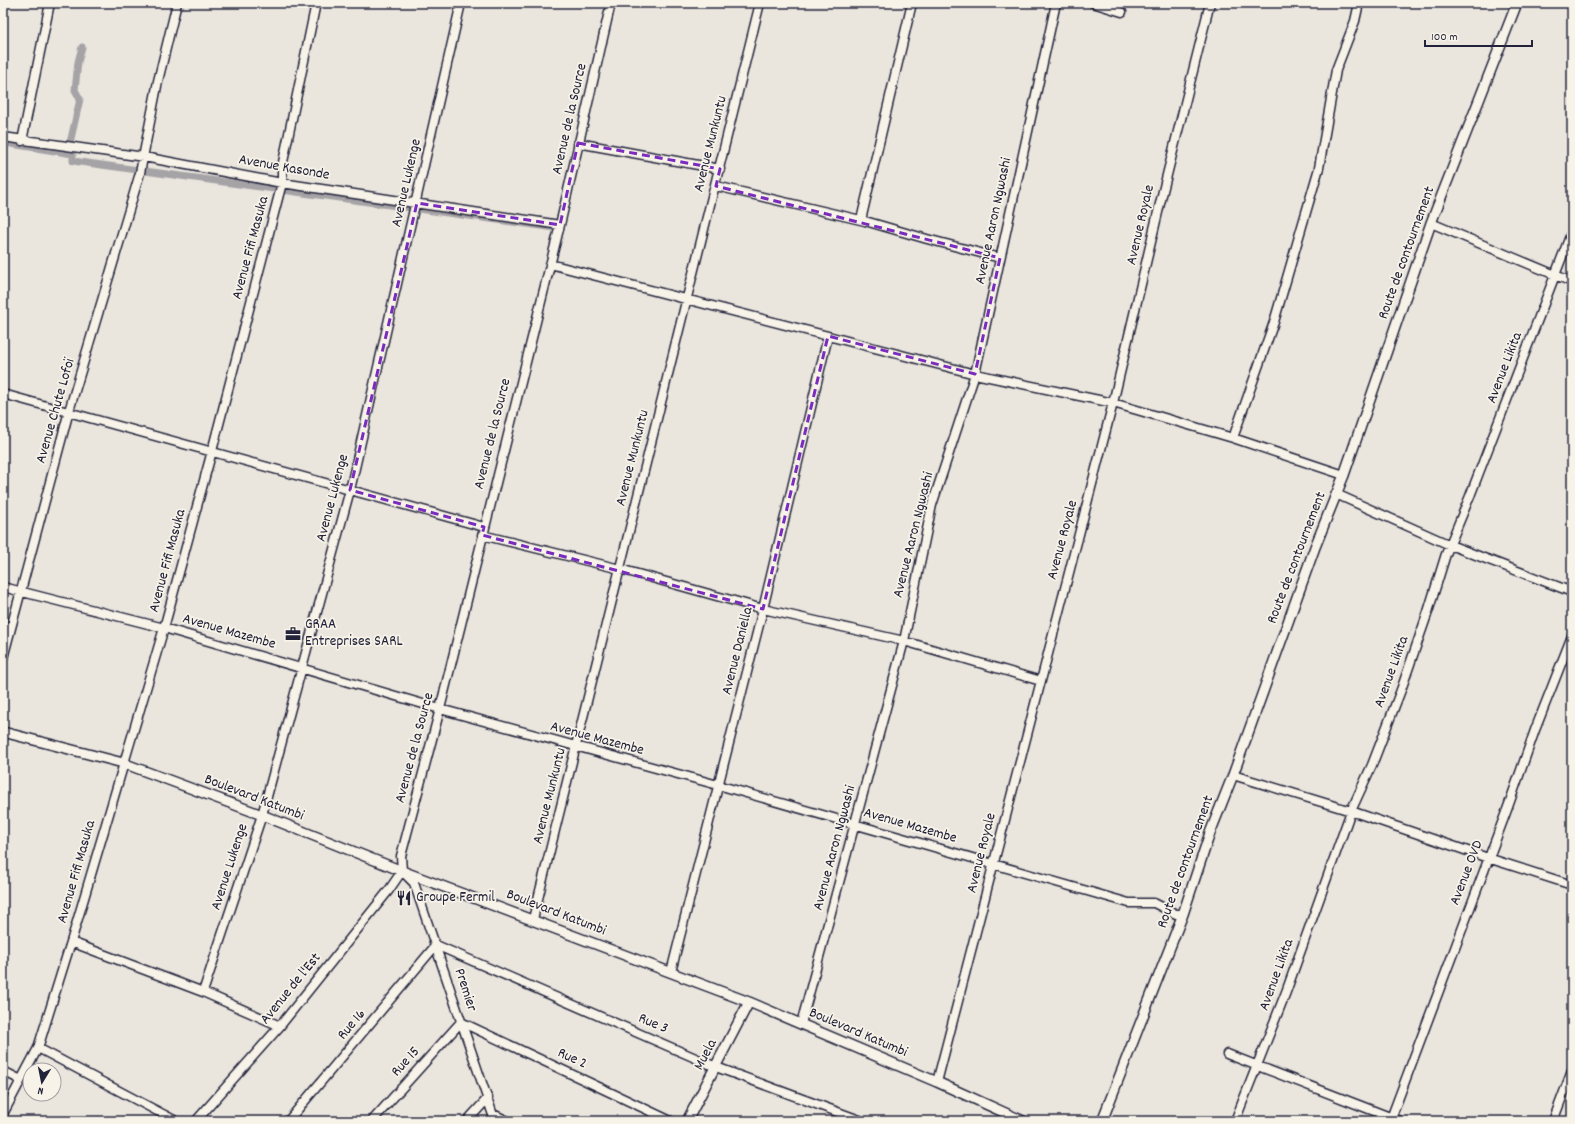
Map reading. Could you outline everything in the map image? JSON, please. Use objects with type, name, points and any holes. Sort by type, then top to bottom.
[{"type":"street","points":[[22,140],[50,3]]},
{"type":"street","name":"Avenue Chute Lofoï","points":[[3,658],[69,411],[140,173],[158,81],[177,3]]},
{"type":"street","name":"Avenue Fifi Masuka","points":[[3,1114],[38,1048],[164,628],[282,183],[281,173],[283,160],[316,3]]},
{"type":"street","name":"Avenue Lukenge","points":[[203,992],[262,815],[300,668],[350,490],[417,203],[461,3]]},
{"type":"street","name":"Avenue de la Source","points":[[402,871],[401,856],[440,709],[560,225],[612,3]]},
{"type":"street","name":"Avenue Munkuntu","points":[[533,920],[577,748],[686,299],[716,186],[760,3]]},
{"type":"street","points":[[861,220],[912,3]]},
{"type":"street","name":"Avenue Aaron Ngwashi","points":[[801,1024],[856,825],[904,641],[932,505],[975,374],[1056,3]]},
{"type":"street","points":[[1093,3],[1122,12]]},
{"type":"street","name":"Avenue Royale","points":[[937,1082],[1113,403],[1163,191],[1210,3]]},
{"type":"street","points":[[1233,438],[1274,322],[1319,168],[1336,70],[1355,21],[1359,3]]},
{"type":"street","name":"Route de contournement","points":[[1102,1121],[1183,914],[1210,833],[1233,775],[1315,546],[1344,476],[1431,223],[1517,3]]},
{"type":"street","name":"Avenue Kasonde","points":[[3,137],[282,183],[560,225]]},
{"type":"street","points":[[578,143],[720,169]]},
{"type":"street","points":[[716,186],[861,220],[927,240],[1000,258]]},
{"type":"street","points":[[1431,223],[1572,282]]},
{"type":"street","name":"Avenue Likita","points":[[1236,1121],[1258,1066],[1351,811],[1372,765],[1400,690],[1450,545],[1479,474],[1572,231]]},
{"type":"street","points":[[550,264],[975,374],[1113,403],[1233,438],[1344,476]]},
{"type":"street","name":"Avenue Daniella","points":[[671,972],[763,609],[828,336]]},
{"type":"street","points":[[3,394],[69,411],[350,490],[483,531],[763,609],[904,641],[1041,680]]},
{"type":"street","points":[[1336,494],[1450,545],[1572,592]]},
{"type":"street","name":"Avenue Mazembe","points":[[3,587],[164,628],[440,709],[577,748],[718,785],[1129,904],[1154,902],[1176,914],[1183,914]]},
{"type":"street","name":"Avenue OVD","points":[[1390,1119],[1508,807],[1535,730],[1572,636]]},
{"type":"street","name":"Boulevard Katumbi","points":[[3,732],[123,763],[262,815],[402,871],[749,1002],[937,1082],[1023,1121]]},
{"type":"street","points":[[1233,775],[1351,811],[1572,885]]},
{"type":"street","name":"Premier","points":[[402,871],[414,883],[494,1117]]},
{"type":"street","name":"Avenue de l'Est","points":[[196,1121],[280,1026],[389,890],[402,871]]},
{"type":"street","points":[[71,942],[203,992],[280,1026]]},
{"type":"street","name":"Rue 3","points":[[436,945],[716,1067],[862,1121]]},
{"type":"street","name":"Rue 16","points":[[288,1121],[436,945]]},
{"type":"street","name":"Muela","points":[[687,1121],[749,1002]]},
{"type":"street","name":"Rue 15","points":[[372,1121],[461,1022]]},
{"type":"street","name":"Rue 2","points":[[461,1022],[671,1121]]},
{"type":"street","points":[[38,1048],[176,1121]]},
{"type":"street","points":[[1227,1054],[1390,1119],[1400,1121]]},
{"type":"street","points":[[3,1071],[21,1080]]},
{"type":"street","points":[[1553,1121],[1572,1071]]},
{"type":"street","points":[[468,1121],[488,1098]]},
{"type":"street","points":[[494,1117],[508,1121]]},
{"type":"highlighted area","points":[[578,143],[720,169],[716,186],[1000,258],[975,374],[828,336],[763,609],[482,535],[484,527],[350,490],[417,203],[560,225]]},
{"type":"waterway","points":[[72,152],[70,143],[80,99],[75,90],[78,62],[82,47]]},
{"type":"waterway","points":[[3,148],[5,143],[73,154],[73,161],[555,228]]},
{"type":"place","name":"GRAA Entreprises SARL","points":[[293,634]]},
{"type":"place","name":"Groupe Fermil","points":[[404,898]]}]
